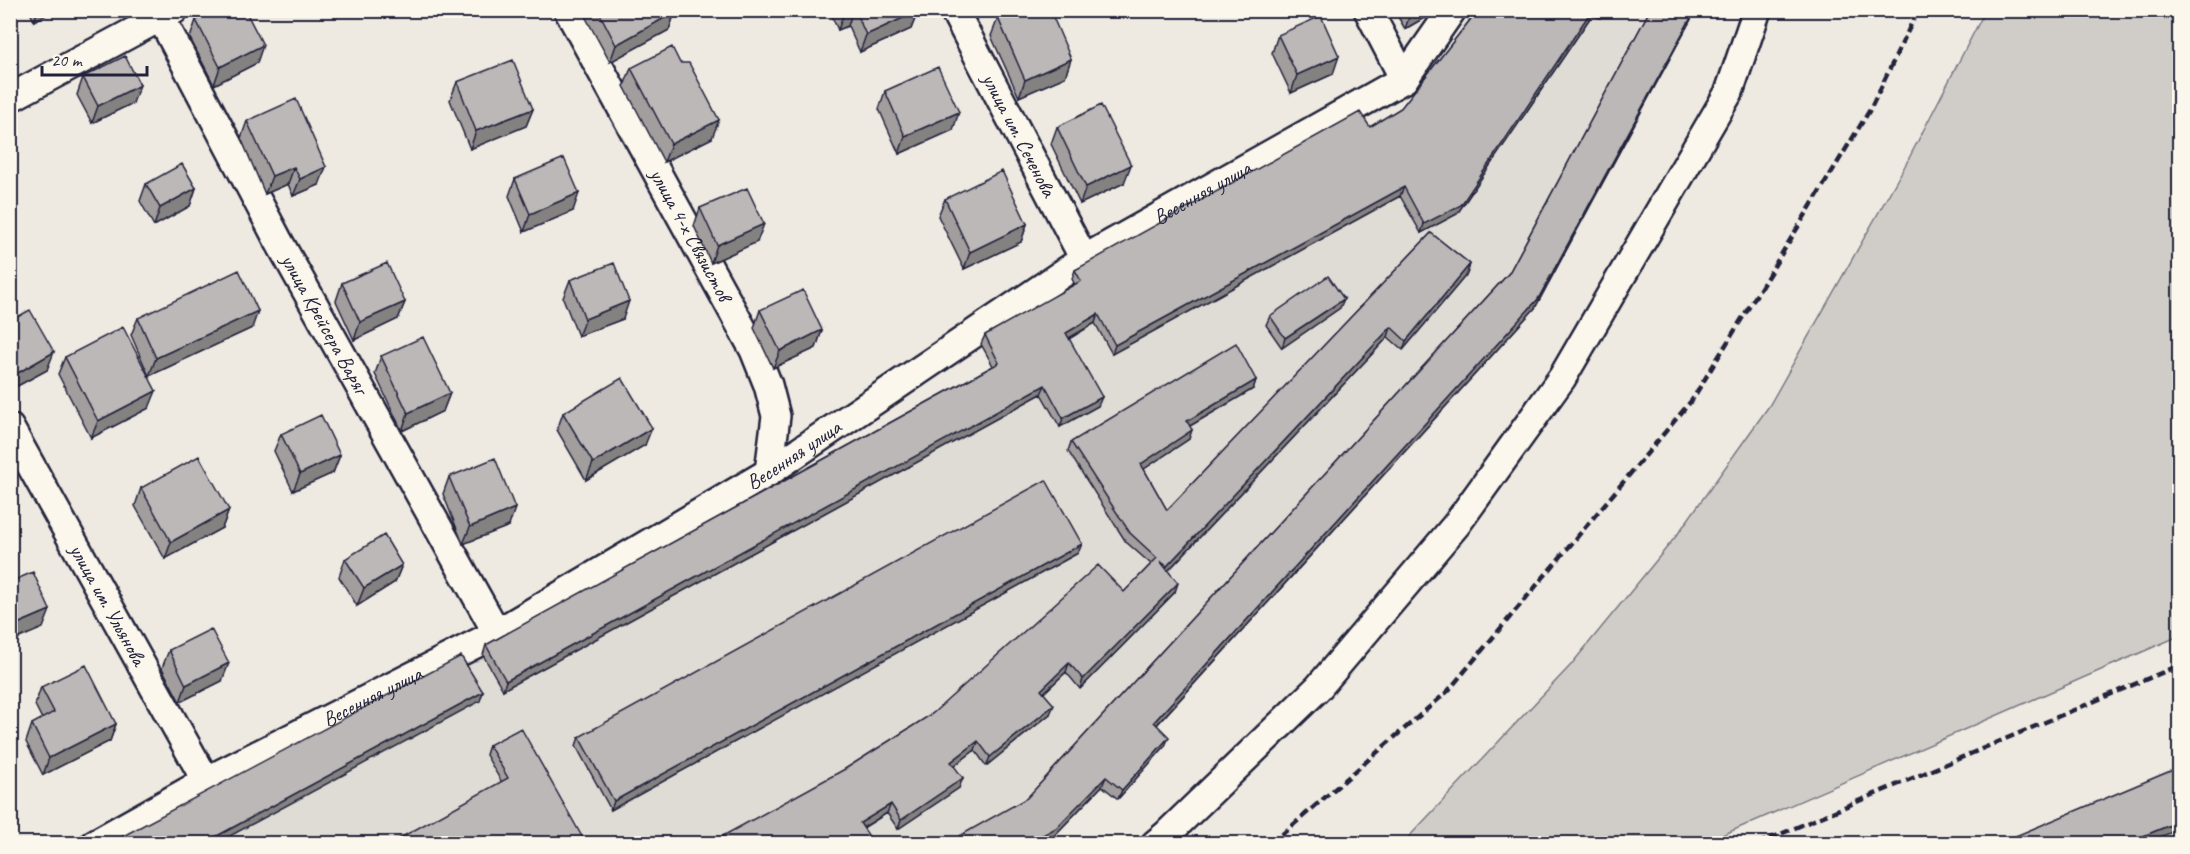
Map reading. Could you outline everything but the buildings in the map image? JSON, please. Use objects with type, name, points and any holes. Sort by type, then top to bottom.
[{"type":"street","name":"улица 4-х Связистов","points":[[568,10],[754,350],[768,385],[776,416],[769,472]]},
{"type":"street","name":"улица им. Сеченова","points":[[954,10],[1084,259]]},
{"type":"street","points":[[1368,10],[1404,80]]},
{"type":"street","name":"Весенняя улица","points":[[94,843],[206,781],[497,633],[769,472],[1084,259],[1404,80],[1452,10]]},
{"type":"street","points":[[1155,843],[1318,688],[1456,525],[1522,434],[1562,378],[1729,92],[1757,10]]},
{"type":"street","points":[[10,98],[164,13]]},
{"type":"street","name":"улица Крейсера Варяг","points":[[164,13],[278,240],[497,633]]},
{"type":"street","name":"улица им. Ульянова","points":[[10,428],[206,781]]},
{"type":"shaded area","points":[[1473,11],[1696,11],[1535,308],[1151,731],[1165,746],[1118,799],[1102,786],[1052,838],[1041,843],[126,844],[996,371],[981,344],[1072,279],[1367,136],[1398,117]]},
{"type":"shaded area","points":[[1985,11],[2179,11],[2179,636],[1704,843],[1403,843],[1570,666],[1677,535],[1769,406],[1906,164]]},
{"type":"railway","points":[[1271,844],[1448,691],[1692,400],[1871,108],[1918,10]]},
{"type":"railway","points":[[1757,844],[2180,665]]}]
